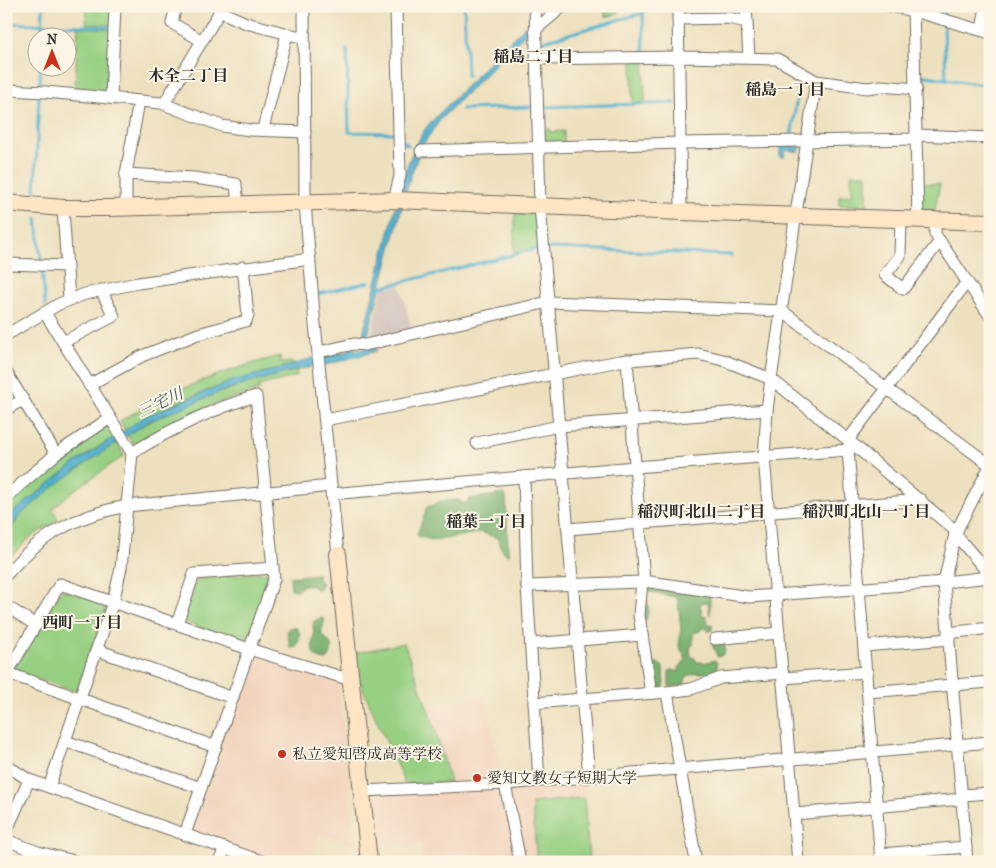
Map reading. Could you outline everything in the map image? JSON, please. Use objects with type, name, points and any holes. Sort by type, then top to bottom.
[{"type":"street","points":[[111,98],[115,6]]},
{"type":"street","points":[[176,6],[172,23],[202,41]]},
{"type":"street","points":[[304,6],[305,203],[331,490],[369,862]]},
{"type":"street","points":[[396,6],[400,176],[398,200]]},
{"type":"street","points":[[535,6],[540,206],[589,777]]},
{"type":"street","points":[[535,30],[563,6]]},
{"type":"street","points":[[678,6],[681,212]]},
{"type":"street","points":[[746,6],[749,58]]},
{"type":"street","points":[[889,6],[913,9],[986,31],[986,6]]},
{"type":"street","points":[[164,104],[221,9],[246,23],[304,38]]},
{"type":"street","points":[[913,9],[918,220]]},
{"type":"street","points":[[678,19],[728,18],[747,22]]},
{"type":"street","points":[[263,129],[287,34]]},
{"type":"street","points":[[536,59],[777,59],[816,81],[867,88],[881,86],[916,89]]},
{"type":"street","points":[[798,862],[764,457],[771,379],[816,81]]},
{"type":"street","points":[[6,90],[46,92],[164,104],[222,126],[250,130],[305,132]]},
{"type":"street","points":[[126,208],[126,174],[139,101]]},
{"type":"street","points":[[422,151],[916,137],[990,138]]},
{"type":"street","points":[[126,174],[194,178],[236,184],[238,206]]},
{"type":"street","points":[[6,203],[63,208],[126,208],[398,200],[990,222]]},
{"type":"street","points":[[63,208],[69,300]]},
{"type":"street","points":[[901,219],[900,256],[885,275],[903,289],[940,241]]},
{"type":"street","points":[[935,220],[935,234],[990,316]]},
{"type":"street","points":[[6,335],[69,300],[101,290],[310,259]]},
{"type":"street","points":[[6,264],[67,266]]},
{"type":"street","points":[[89,385],[142,356],[198,334],[246,321],[248,315],[243,268]]},
{"type":"street","points":[[966,847],[881,858],[849,444],[886,388],[967,282]]},
{"type":"street","points":[[63,342],[114,316],[101,290]]},
{"type":"street","points":[[319,352],[354,344],[365,345],[548,302],[782,311],[990,466],[956,533],[944,582],[967,862]]},
{"type":"street","points":[[45,313],[130,452],[128,506],[121,568],[113,602],[49,787]]},
{"type":"street","points":[[325,420],[627,360],[698,354],[724,360],[771,379],[920,500],[956,533],[989,573],[944,582],[749,597],[643,581],[527,586]]},
{"type":"street","points":[[627,360],[643,581],[639,616],[651,693]]},
{"type":"street","points":[[6,372],[56,454]]},
{"type":"street","points":[[130,452],[202,414],[256,396],[274,579],[185,834]]},
{"type":"street","points":[[6,409],[23,400]]},
{"type":"street","points":[[477,442],[559,426],[767,410]]},
{"type":"street","points":[[6,497],[56,454],[112,422]]},
{"type":"street","points":[[6,575],[21,557],[43,538],[62,527],[79,518],[128,506],[266,492],[331,490],[764,457],[849,444]]},
{"type":"street","points":[[524,476],[527,586],[539,781]]},
{"type":"street","points":[[568,529],[920,500]]},
{"type":"street","points":[[177,624],[194,574],[273,568]]},
{"type":"street","points":[[216,747],[7,674],[60,584],[250,649],[350,680]]},
{"type":"street","points":[[6,606],[36,624]]},
{"type":"street","points":[[864,646],[949,636],[990,628]]},
{"type":"street","points":[[715,639],[779,633]]},
{"type":"street","points":[[531,644],[642,636]]},
{"type":"street","points":[[96,650],[233,698]]},
{"type":"street","points":[[534,703],[692,689],[721,678],[866,672]]},
{"type":"street","points":[[868,692],[990,682]]},
{"type":"street","points":[[667,692],[696,862]]},
{"type":"street","points":[[65,741],[201,788]]},
{"type":"street","points":[[362,791],[505,784],[990,742]]},
{"type":"street","points":[[6,765],[28,780],[264,862]]},
{"type":"street","points":[[6,832],[28,780]]},
{"type":"street","points":[[505,784],[520,862]]},
{"type":"street","points":[[794,814],[877,807],[990,793]]},
{"type":"street","points":[[6,840],[38,852],[78,862]]},
{"type":"street","points":[[219,862],[225,848]]},
{"type":"shaded area","points":[[400,285],[412,330],[370,341],[382,289]]},
{"type":"shaded area","name":"私立愛知啓成高等学校","points":[[252,656],[271,662],[272,659],[338,682],[355,844],[320,834],[309,862],[281,862],[194,831],[192,827]]},
{"type":"shaded area","name":"愛知文教女子短期大学","points":[[485,694],[502,774],[513,787],[585,781],[592,862],[421,862],[422,845],[374,846],[370,796],[452,790],[434,726],[427,711]]},
{"type":"green space","points":[[87,6],[112,6],[112,25],[86,24]]},
{"type":"green space","points":[[605,6],[618,6],[618,14],[605,17]]},
{"type":"green space","points":[[78,28],[111,29],[107,93],[75,90],[76,78],[78,78]]},
{"type":"green space","points":[[632,60],[644,60],[645,103],[633,103]]},
{"type":"green space","points":[[550,129],[550,132],[564,131],[564,144],[542,142],[542,130]]},
{"type":"green space","points":[[851,174],[867,174],[867,206],[839,205],[839,196],[852,195]]},
{"type":"green space","points":[[921,183],[940,184],[935,211],[922,210]]},
{"type":"green space","points":[[515,214],[535,214],[538,218],[540,247],[514,253]]},
{"type":"green space","points":[[280,356],[281,363],[291,362],[296,364],[230,383],[186,399],[144,418],[125,430],[120,421],[158,400],[198,382]]},
{"type":"green space","points":[[297,370],[297,376],[259,386],[259,390],[202,409],[136,443],[132,443],[127,435],[147,423],[188,404],[231,389]]},
{"type":"green space","points":[[107,427],[113,437],[74,464],[6,518],[6,503],[47,466]]},
{"type":"green space","points":[[117,442],[124,456],[73,491],[53,508],[58,520],[32,536],[6,561],[7,528],[15,524],[19,516],[57,484]]},
{"type":"green space","points":[[504,494],[506,496],[508,556],[502,550],[497,538],[481,532],[435,541],[418,536],[417,534],[426,508],[441,501],[458,500],[461,503],[467,503],[469,499]]},
{"type":"green space","points":[[267,572],[270,575],[248,641],[244,643],[185,622],[183,618],[196,581],[199,579]]},
{"type":"green space","points":[[318,574],[318,579],[322,583],[318,590],[310,585],[304,585],[297,590],[291,589],[290,577]]},
{"type":"green space","points":[[648,583],[710,595],[710,615],[708,602],[700,603],[702,616],[707,617],[708,624],[712,625],[712,630],[709,632],[706,628],[702,628],[700,631],[693,633],[693,645],[690,647],[691,657],[695,658],[696,662],[703,663],[715,660],[717,663],[717,674],[693,674],[686,677],[684,685],[669,686],[669,671],[679,672],[679,668],[686,659],[679,646],[681,630],[678,600],[675,597],[646,591],[645,599],[648,604],[648,612],[646,620],[643,620],[644,587]]},
{"type":"green space","points":[[65,590],[104,604],[106,607],[77,690],[74,691],[17,672],[15,667],[61,591]]},
{"type":"green space","points":[[321,618],[325,619],[321,633],[330,643],[332,649],[329,658],[326,660],[317,657],[313,651],[313,623]]},
{"type":"green space","points":[[294,627],[297,628],[300,635],[297,645],[294,648],[290,648],[287,630]]},
{"type":"green space","points":[[724,641],[725,651],[717,657],[716,651],[713,648],[713,642]]},
{"type":"green space","points":[[404,643],[434,726],[450,782],[405,784],[356,673],[355,653]]},
{"type":"green space","points":[[658,663],[663,667],[664,687],[654,688],[651,665]]},
{"type":"green space","points":[[584,798],[589,862],[537,862],[532,803]]},
{"type":"water","points":[[526,25],[530,29],[440,120],[422,146],[409,181],[367,338],[363,334],[366,320],[401,185],[421,135],[429,124]]},
{"type":"water","points":[[780,146],[801,146],[799,152],[788,150],[784,154],[785,157],[780,157]]},
{"type":"water","points":[[376,346],[377,351],[326,365],[313,365],[308,368],[228,389],[149,421],[57,484],[19,516],[14,524],[6,529],[6,518],[74,464],[146,416],[232,381],[315,357],[346,352],[351,348],[359,350]]},
{"type":"waterway","points":[[42,28],[43,6]]},
{"type":"waterway","points":[[464,6],[468,76]]},
{"type":"waterway","points":[[643,6],[644,55]]},
{"type":"waterway","points":[[944,14],[946,6]]},
{"type":"waterway","points":[[540,42],[643,13]]},
{"type":"waterway","points":[[6,23],[110,27]]},
{"type":"waterway","points":[[944,25],[946,79]]},
{"type":"waterway","points":[[347,50],[349,132],[395,133]]},
{"type":"waterway","points":[[920,75],[990,86]]},
{"type":"waterway","points":[[791,138],[800,76]]},
{"type":"waterway","points":[[40,78],[40,86]]},
{"type":"waterway","points":[[35,192],[39,95]]},
{"type":"waterway","points":[[542,107],[675,103]]},
{"type":"waterway","points":[[462,109],[531,107]]},
{"type":"waterway","points":[[404,142],[408,145]]},
{"type":"waterway","points":[[37,218],[41,260]]},
{"type":"waterway","points":[[378,288],[540,248]]},
{"type":"waterway","points":[[549,248],[732,255]]},
{"type":"waterway","points":[[42,268],[45,305]]},
{"type":"waterway","points":[[318,294],[369,282]]},
{"type":"place","name":"私立愛知啓成高等学校","points":[[282,754]]},
{"type":"place","name":"愛知文教女子短期大学","points":[[477,778]]},
{"type":"district","name":"稲島二丁目","points":[[533,56]]},
{"type":"district","name":"木全二丁目","points":[[188,75]]},
{"type":"district","name":"稲島一丁目","points":[[785,89]]},
{"type":"district","name":"稲沢町北山二丁目","points":[[701,511]]},
{"type":"district","name":"稲沢町北山一丁目","points":[[866,511]]},
{"type":"district","name":"稲葉一丁目","points":[[486,521]]},
{"type":"district","name":"西町一丁目","points":[[82,622]]},
{"type":"water label","name":"三宅川","points":[[160,402]]}]
